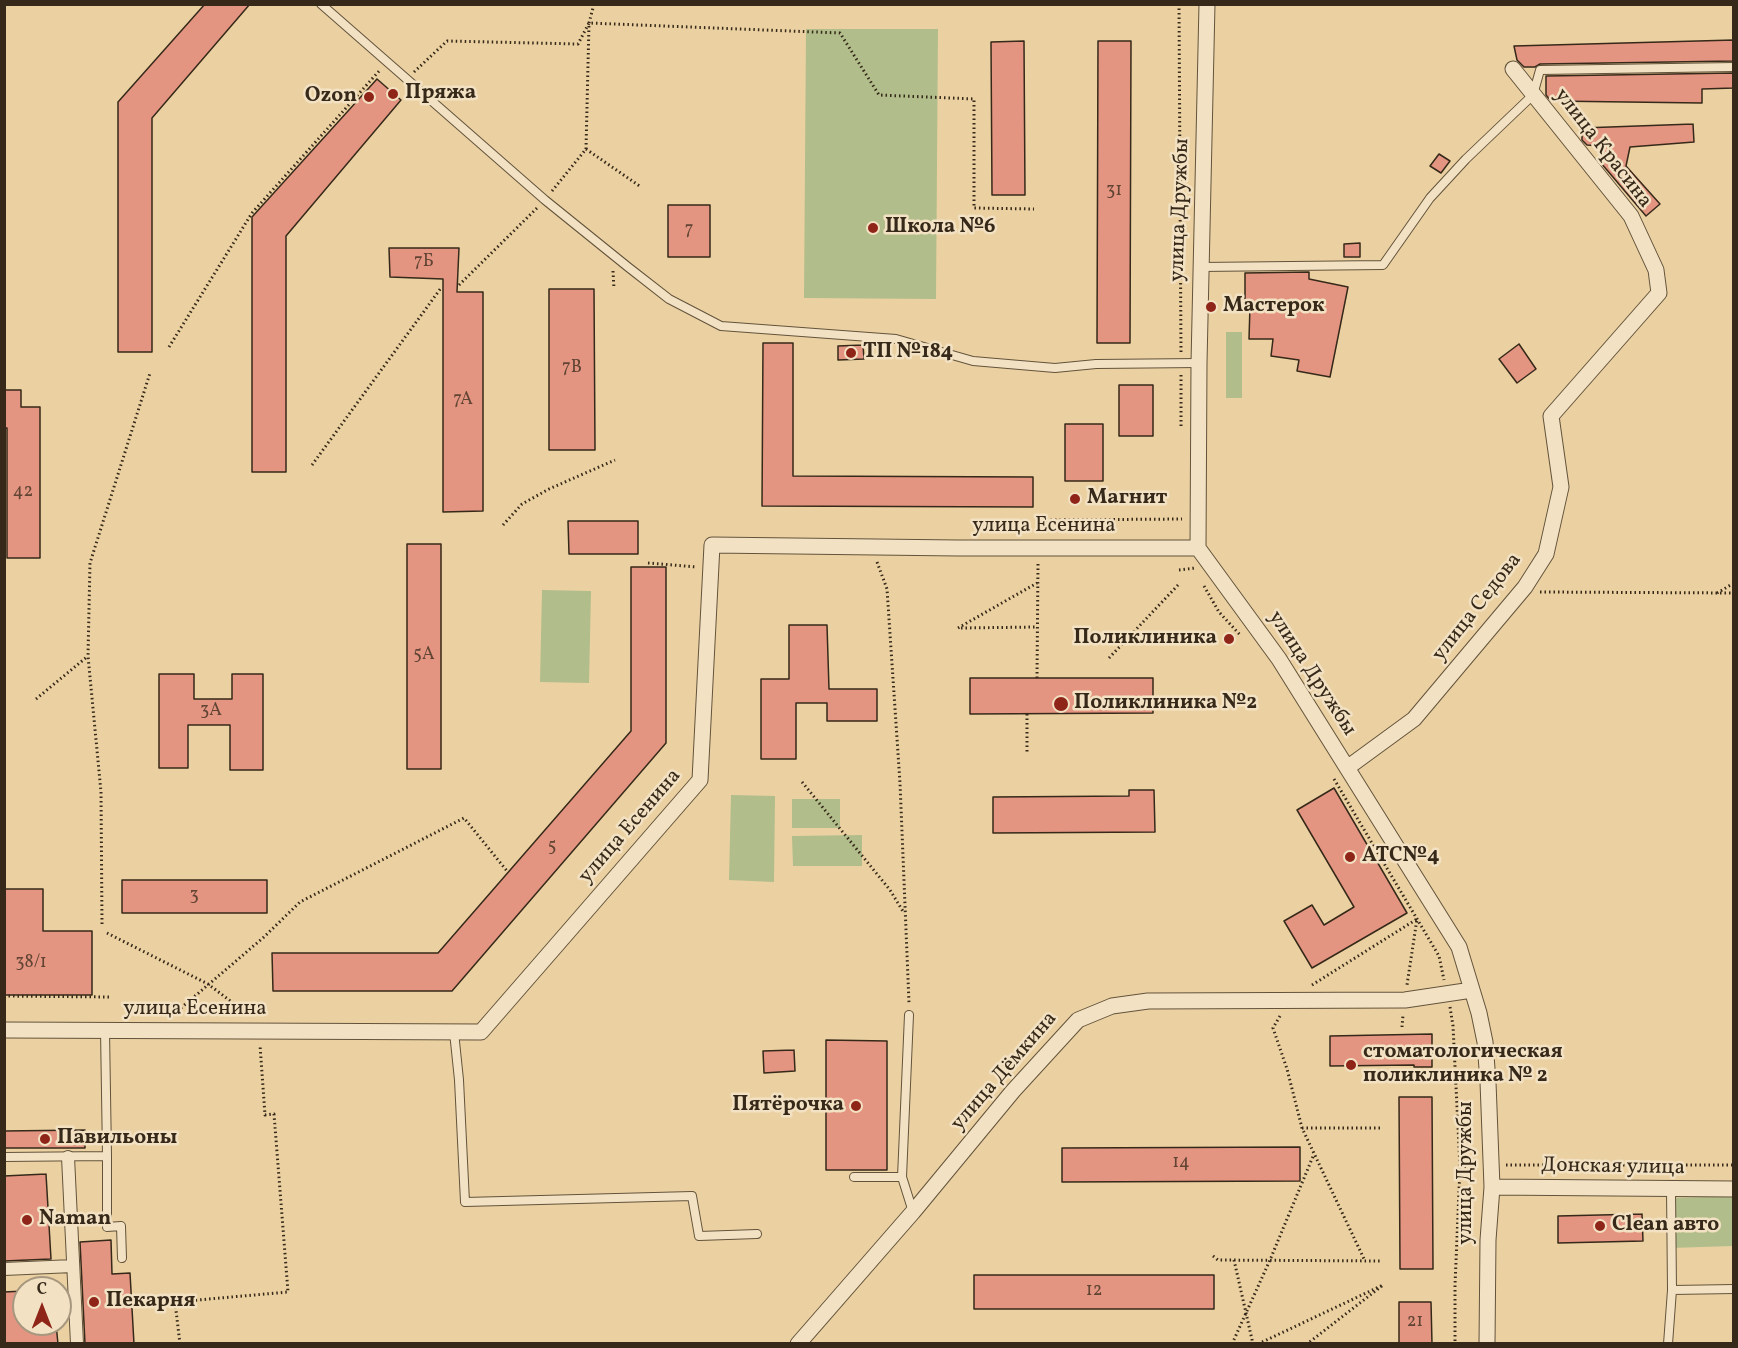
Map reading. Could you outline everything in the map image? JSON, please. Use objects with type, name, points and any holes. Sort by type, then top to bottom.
[{"type":"street","name":"улица Дружбы","points":[[1208,4],[1200,267],[1198,548],[1279,660],[1459,947],[1485,1042],[1492,1187],[1486,1292],[1487,1344]]},
{"type":"street","name":"улица Красина","points":[[1513,69],[1631,216],[1656,270],[1659,293]]},
{"type":"street","name":"улица Седова","points":[[1347,768],[1414,719],[1526,587],[1546,554],[1561,487],[1551,416],[1659,293]]},
{"type":"street","name":"улица Есенина","points":[[4,1030],[481,1032],[700,780],[712,545],[1198,548]]},
{"type":"street","name":"улица Дёмкина","points":[[798,1344],[913,1212],[1013,1091],[1078,1020],[1112,1006],[1148,1001],[1405,1000],[1472,990]]},
{"type":"street","points":[[68,1157],[77,1344]]},
{"type":"street","name":"Донская улица","points":[[1492,1187],[1734,1189]]},
{"type":"street","points":[[4,1269],[73,1266]]},
{"type":"lane","points":[[321,4],[545,200],[669,299],[721,326],[896,339],[973,361],[1055,368],[1096,364],[1199,363]]},
{"type":"lane","points":[[1200,267],[1383,265],[1430,198],[1466,159],[1533,95],[1540,70],[1734,67]]},
{"type":"lane","points":[[909,1015],[902,1177],[913,1212]]},
{"type":"lane","points":[[105,1030],[107,1227],[121,1226],[122,1258]]},
{"type":"lane","points":[[454,1032],[459,1080],[465,1202],[693,1196],[699,1236],[757,1234]]},
{"type":"lane","points":[[4,1157],[107,1156]]},
{"type":"lane","points":[[854,1177],[902,1177]]},
{"type":"lane","points":[[1668,1344],[1672,1290],[1671,1190]]},
{"type":"lane","points":[[1672,1290],[1734,1289]]},
{"type":"path","points":[[406,80],[447,41],[578,44],[589,22],[594,4]]},
{"type":"path","points":[[459,285],[545,200],[586,149],[589,22]]},
{"type":"path","points":[[589,22],[840,33],[879,95],[974,99],[974,208],[1034,209]]},
{"type":"path","points":[[169,347],[252,213],[387,62]]},
{"type":"path","points":[[586,149],[641,187]]},
{"type":"path","points":[[312,465],[441,288]]},
{"type":"path","points":[[102,924],[101,792],[88,656],[90,563],[150,373]]},
{"type":"path","points":[[503,525],[522,504],[549,489],[615,460]]},
{"type":"path","points":[[1046,520],[1182,519]]},
{"type":"path","points":[[871,547],[886,589],[900,783],[909,1015]]},
{"type":"path","points":[[1037,678],[1038,548]]},
{"type":"path","points":[[648,563],[711,568]]},
{"type":"path","points":[[1179,570],[1195,568]]},
{"type":"path","points":[[1037,627],[958,628],[1038,582]]},
{"type":"path","points":[[1717,593],[1734,583]]},
{"type":"path","points":[[1109,658],[1179,584]]},
{"type":"path","points":[[1526,587],[1543,592],[1734,593]]},
{"type":"path","points":[[36,699],[88,656]]},
{"type":"path","points":[[1027,714],[1027,754]]},
{"type":"path","points":[[802,782],[890,890],[905,915]]},
{"type":"path","points":[[156,1031],[264,937],[300,902],[464,818],[507,871]]},
{"type":"path","points":[[1365,1261],[1302,1128],[1287,1069],[1273,1028],[1287,1000],[1417,919],[1402,1027]]},
{"type":"path","points":[[107,933],[208,984],[271,1031]]},
{"type":"path","points":[[4,996],[109,997]]},
{"type":"path","points":[[180,1344],[175,1302],[288,1292],[274,1114],[265,1115],[260,1043]]},
{"type":"path","points":[[1302,1128],[1380,1128]]},
{"type":"path","points":[[1232,1344],[1314,1154]]},
{"type":"path","points":[[1460,1167],[1734,1165]]},
{"type":"path","points":[[1213,1256],[1218,1260],[1382,1261]]},
{"type":"path","points":[[1234,1260],[1253,1344]]},
{"type":"path","points":[[1258,1344],[1383,1285],[1307,1344]]},
{"type":"green space","points":[[806,29],[938,29],[936,299],[804,298]]},
{"type":"green space","points":[[1226,332],[1242,332],[1242,398],[1226,398]]},
{"type":"green space","points":[[542,590],[591,591],[589,683],[540,682]]},
{"type":"green space","points":[[731,795],[775,796],[774,882],[729,880]]},
{"type":"green space","points":[[792,799],[840,799],[840,828],[792,828]]},
{"type":"green space","points":[[862,835],[862,866],[793,866],[792,836]]},
{"type":"green space","points":[[1733,1196],[1733,1246],[1670,1248],[1669,1198]]},
{"type":"building","points":[[205,4],[250,4],[152,118],[152,352],[118,352],[118,102]]},
{"type":"building","points":[[1734,40],[1734,61],[1540,64],[1535,67],[1524,67],[1517,60],[1514,46]]},
{"type":"building","points":[[1024,41],[1025,195],[992,195],[991,42]]},
{"type":"building","points":[[1098,41],[1131,41],[1130,343],[1097,343]]},
{"type":"building","points":[[1734,73],[1734,88],[1702,89],[1702,103],[1551,101],[1546,95],[1546,76]]},
{"type":"building","points":[[377,79],[401,100],[286,236],[286,472],[252,472],[252,217]]},
{"type":"building","points":[[1693,124],[1694,142],[1630,147],[1626,166],[1660,204],[1646,216],[1601,163],[1601,146],[1587,145],[1582,140],[1582,128]]},
{"type":"building","points":[[1439,154],[1450,161],[1441,173],[1430,166]]},
{"type":"building","points":[[668,205],[710,205],[710,257],[668,257]]},
{"type":"building","points":[[1360,243],[1360,257],[1344,257],[1344,244]]},
{"type":"building","points":[[389,248],[459,248],[457,292],[483,292],[483,511],[443,512],[443,279],[390,277]]},
{"type":"building","points":[[1309,272],[1309,279],[1348,287],[1330,377],[1297,371],[1299,360],[1271,356],[1273,339],[1249,339],[1250,306],[1245,306],[1245,273]]},
{"type":"building","points":[[549,289],[594,289],[595,450],[549,450]]},
{"type":"building","points":[[763,343],[793,343],[793,476],[1033,477],[1033,507],[762,506]]},
{"type":"building","points":[[1519,344],[1536,369],[1517,383],[1499,359]]},
{"type":"building","name":"ТП №184","points":[[863,345],[864,359],[838,360],[838,346]]},
{"type":"building","points":[[1119,385],[1153,385],[1153,436],[1119,436]]},
{"type":"building","points":[[4,390],[21,390],[21,407],[40,407],[40,558],[7,558],[7,428],[4,428]]},
{"type":"building","points":[[1065,424],[1103,424],[1103,481],[1065,481]]},
{"type":"building","points":[[568,521],[638,521],[638,554],[569,554]]},
{"type":"building","points":[[407,544],[441,544],[441,769],[407,769]]},
{"type":"building","points":[[631,567],[666,567],[666,743],[452,991],[273,991],[272,953],[438,953],[631,731]]},
{"type":"building","points":[[789,625],[827,625],[829,689],[877,689],[877,721],[827,721],[827,703],[796,703],[796,759],[761,759],[761,679],[789,679]]},
{"type":"building","points":[[159,674],[194,674],[194,699],[232,699],[232,674],[263,674],[263,770],[230,770],[230,725],[188,725],[188,768],[159,768]]},
{"type":"building","name":"Поликлиника №2","points":[[970,678],[1153,678],[1153,713],[970,714]]},
{"type":"building","name":"АТС№4","points":[[1334,788],[1407,913],[1312,968],[1284,921],[1312,905],[1324,925],[1354,907],[1297,810]]},
{"type":"building","points":[[1129,790],[1154,790],[1155,832],[993,833],[993,797],[1129,796]]},
{"type":"building","points":[[122,880],[267,880],[267,913],[122,913]]},
{"type":"building","points":[[4,889],[43,889],[43,931],[92,931],[92,995],[4,995]]},
{"type":"building","name":"стоматологическая поликлиника № 2","points":[[1432,1034],[1432,1067],[1414,1067],[1414,1065],[1330,1066],[1330,1036]]},
{"type":"building","name":"Пятёрочка","points":[[826,1040],[887,1041],[887,1170],[826,1170]]},
{"type":"building","points":[[794,1050],[795,1071],[764,1073],[763,1051]]},
{"type":"building","points":[[1399,1097],[1432,1097],[1433,1269],[1400,1269]]},
{"type":"building","name":"Павильоны","points":[[85,1130],[85,1148],[4,1148],[4,1131]]},
{"type":"building","points":[[1300,1147],[1300,1181],[1062,1182],[1062,1148]]},
{"type":"building","name":"Naman","points":[[46,1174],[51,1259],[4,1261],[4,1176]]},
{"type":"building","name":"Сlean авто","points":[[1642,1214],[1643,1241],[1558,1243],[1558,1216]]},
{"type":"building","points":[[111,1240],[112,1274],[130,1273],[134,1344],[85,1344],[80,1242]]},
{"type":"building","points":[[974,1275],[1214,1275],[1214,1309],[974,1309]]},
{"type":"building","points":[[4,1292],[12,1292],[12,1336],[57,1336],[58,1344],[4,1344]]},
{"type":"building","points":[[1399,1302],[1431,1302],[1432,1344],[1399,1344]]},
{"type":"place","name":"Пряжа","points":[[393,94]]},
{"type":"place","name":"Ozon","points":[[369,97]]},
{"type":"place","name":"Школа №6","points":[[873,228]]},
{"type":"place","name":"Мастерок","points":[[1211,307]]},
{"type":"place","name":"ТП №184","points":[[851,353]]},
{"type":"place","name":"Магнит","points":[[1075,499]]},
{"type":"place","name":"Поликлиника","points":[[1229,639]]},
{"type":"place","name":"Поликлиника №2","points":[[1061,704]]},
{"type":"place","name":"АТС№4","points":[[1350,857]]},
{"type":"place","name":"стоматологическая поликлиника № 2","points":[[1351,1065]]},
{"type":"place","name":"Пятёрочка","points":[[856,1106]]},
{"type":"place","name":"Павильоны","points":[[45,1139]]},
{"type":"place","name":"Naman","points":[[27,1220]]},
{"type":"place","name":"Сlean авто","points":[[1600,1226]]},
{"type":"place","name":"Пекарня","points":[[94,1302]]}]
